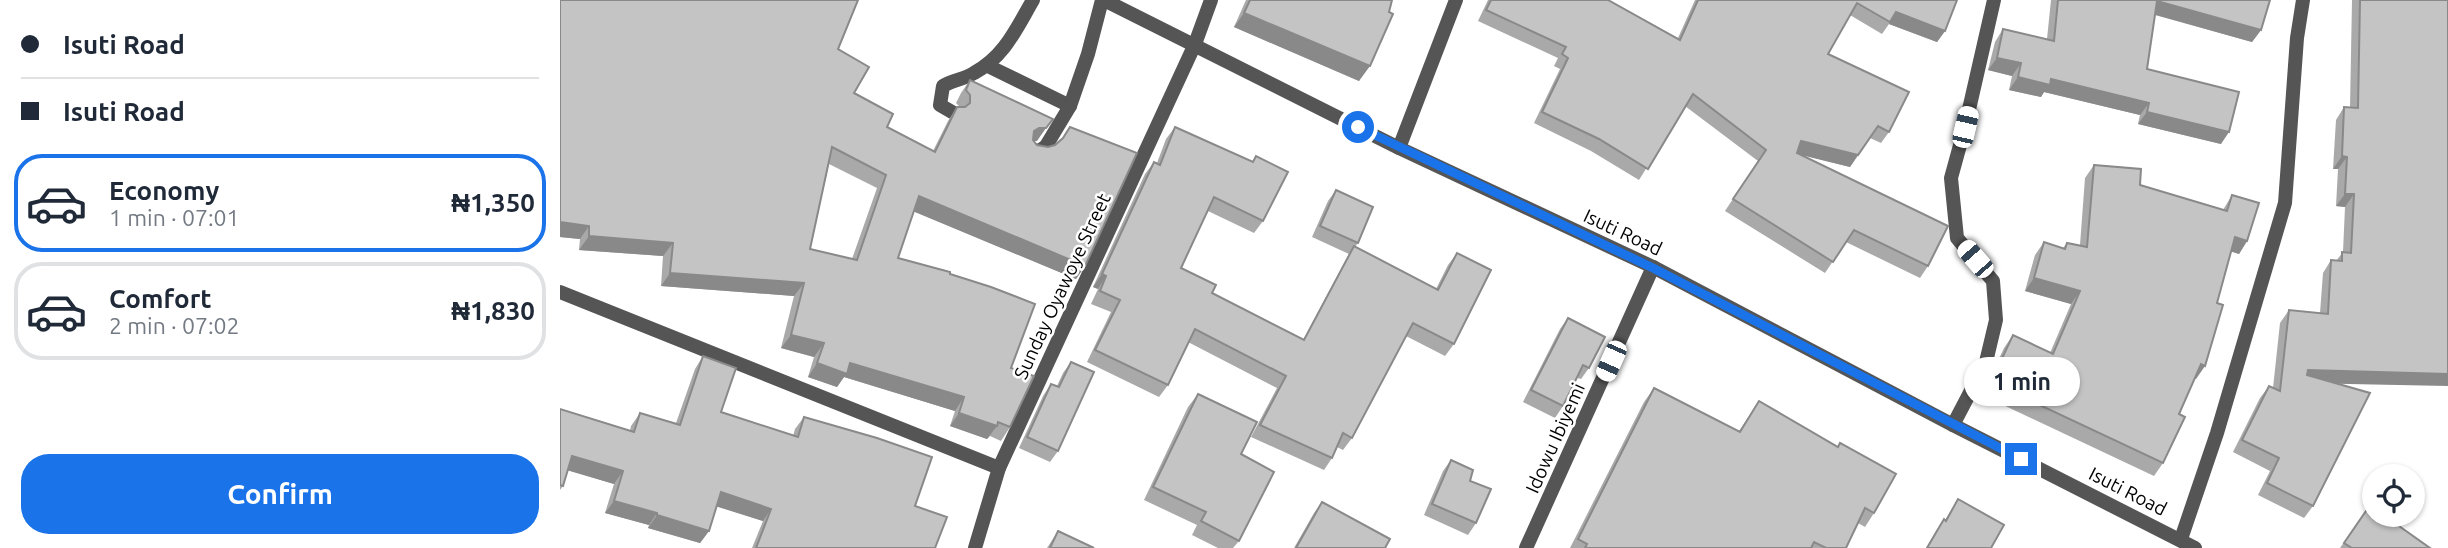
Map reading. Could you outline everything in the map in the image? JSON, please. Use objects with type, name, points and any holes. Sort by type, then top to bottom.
[{"type":"street","points":[[953,112],[940,105],[943,86],[953,80],[970,76],[999,57],[1033,0]]},
{"type":"street","points":[[1033,150],[1040,151],[1046,146],[1070,106],[1103,0]]},
{"type":"street","name":"Isuti Road","points":[[1103,0],[1399,148],[1653,268],[1952,425],[2195,548]]},
{"type":"street","name":"Sunday Oyawoye Street","points":[[975,548],[999,467],[1195,44],[1211,0]]},
{"type":"street","points":[[1399,148],[1456,0]]},
{"type":"street","points":[[1952,425],[1986,362],[1996,320],[1993,281],[1957,238],[1951,178],[1994,0]]},
{"type":"street","points":[[2181,540],[2217,433],[2285,203],[2297,38],[2303,0]]},
{"type":"street","points":[[988,66],[1070,106]]},
{"type":"street","name":"Idowu Ibiyemi","points":[[1526,548],[1653,268]]},
{"type":"street","points":[[560,292],[999,467]]},
{"type":"building","points":[[560,0],[858,0],[838,49],[869,67],[854,93],[893,114],[887,127],[935,152],[957,107],[965,107],[970,103],[970,95],[966,90],[970,80],[1053,119],[1046,128],[1034,131],[1033,140],[1037,145],[1055,145],[1070,127],[1137,153],[1085,266],[919,196],[898,258],[950,272],[1035,304],[1011,368],[1034,376],[1010,427],[998,422],[997,426],[959,413],[964,397],[850,363],[847,374],[817,363],[824,343],[791,335],[804,283],[670,273],[673,243],[589,236],[589,226],[560,222]],"holes":[[[832,147],[886,175],[857,260],[810,249]]]},
{"type":"building","points":[[1250,0],[1392,0],[1389,12],[1393,14],[1370,66],[1244,13]]},
{"type":"building","points":[[1491,0],[1608,0],[1680,40],[1698,0],[1957,0],[1945,31],[1896,12],[1890,22],[1857,3],[1828,54],[1909,92],[1889,132],[1878,126],[1858,155],[1801,141],[1797,153],[1948,226],[1928,266],[1854,230],[1833,262],[1733,199],[1766,150],[1693,94],[1648,169],[1599,139],[1542,112],[1568,58],[1562,54],[1566,47],[1486,10]]},
{"type":"building","points":[[2058,0],[2270,0],[2261,30],[2157,1],[2147,69],[2239,92],[2229,132],[2147,112],[2149,103],[2051,79],[2050,85],[2018,77],[2021,63],[1997,58],[2003,29],[2054,41]]},
{"type":"building","points":[[2360,0],[2448,0],[2448,374],[2308,370],[2307,375],[2370,393],[2313,506],[2267,483],[2279,458],[2242,440],[2269,386],[2280,391],[2289,310],[2328,314],[2331,260],[2342,261],[2342,252],[2351,253],[2354,194],[2345,194],[2347,157],[2342,156],[2344,107],[2358,108]]},
{"type":"building","points":[[1175,127],[1253,162],[1256,156],[1288,172],[1263,221],[1214,197],[1181,268],[1216,285],[1212,293],[1304,340],[1354,246],[1438,290],[1457,253],[1491,270],[1454,344],[1413,323],[1352,438],[1343,433],[1332,458],[1260,425],[1286,376],[1195,329],[1168,385],[1095,350],[1120,300],[1100,291],[1106,276],[1102,274],[1154,162],[1160,165]]},
{"type":"building","points":[[2094,165],[2141,169],[2140,185],[2227,211],[2232,195],[2259,203],[2247,241],[2235,237],[2217,303],[2223,305],[2205,366],[2201,364],[2179,414],[2185,417],[2163,463],[1991,382],[2013,335],[2053,354],[2080,291],[2034,278],[2044,242],[2065,249],[2067,243],[2087,247]]},
{"type":"building","points":[[1336,190],[1373,207],[1358,243],[1320,226]]},
{"type":"building","points":[[1568,318],[1605,337],[1589,368],[1583,365],[1563,406],[1531,390]]},
{"type":"building","points":[[703,356],[736,368],[721,412],[798,437],[804,417],[932,457],[915,506],[947,517],[935,548],[756,548],[771,509],[721,492],[709,531],[614,501],[623,471],[572,456],[563,486],[560,485],[560,409],[634,432],[640,413],[680,425]]},
{"type":"building","points":[[1071,362],[1094,372],[1058,451],[1027,437],[1051,384],[1059,387]]},
{"type":"building","points":[[1654,388],[1740,432],[1759,401],[1838,447],[1840,443],[1896,474],[1874,513],[1865,508],[1846,548],[1826,548],[1814,542],[1811,548],[1585,548],[1587,544],[1578,539]]},
{"type":"building","points":[[1198,394],[1257,422],[1241,454],[1274,472],[1239,541],[1201,521],[1206,512],[1153,487]]},
{"type":"building","points":[[1451,460],[1473,470],[1470,481],[1491,489],[1476,523],[1432,504]]},
{"type":"building","points":[[1958,499],[2004,525],[1991,548],[1927,548]]},
{"type":"building","points":[[1322,502],[1390,539],[1385,548],[1296,548]]},
{"type":"building","points":[[2362,517],[2362,527],[2400,527],[2430,548],[2352,548],[2344,543]]},
{"type":"building","points":[[1058,531],[1094,548],[1050,548]]},
{"type":"route","points":[[1358,127],[1653,268],[2021,459]]}]
